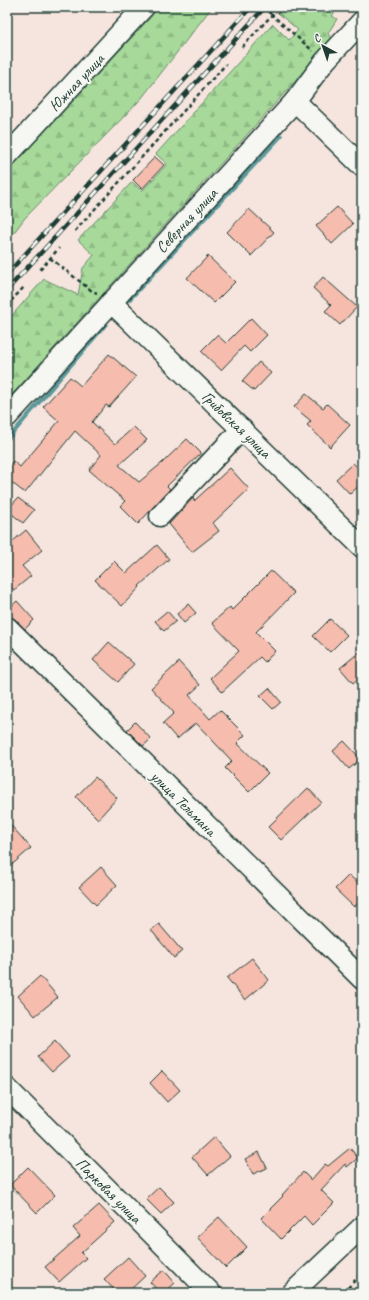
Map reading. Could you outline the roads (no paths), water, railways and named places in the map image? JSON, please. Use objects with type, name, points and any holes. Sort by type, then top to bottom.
[{"type":"street","name":"Южная улица","points":[[7,156],[144,7]]},
{"type":"street","name":"Северная улица","points":[[7,417],[295,102],[325,62],[362,21]]},
{"type":"street","points":[[295,102],[362,166]]},
{"type":"street","name":"Грибовская улица","points":[[111,302],[362,546]]},
{"type":"street","points":[[160,516],[242,429]]},
{"type":"street","name":"улица Тельмана","points":[[7,627],[362,979]]},
{"type":"street","name":"Парковая улица","points":[[7,1088],[211,1293]]},
{"type":"street","points":[[292,1293],[362,1227]]},
{"type":"waterway","points":[[129,300],[281,136]]},
{"type":"waterway","points":[[7,440],[106,324]]},
{"type":"railway","points":[[7,274],[251,7]]},
{"type":"railway","points":[[7,290],[265,7]]}]
